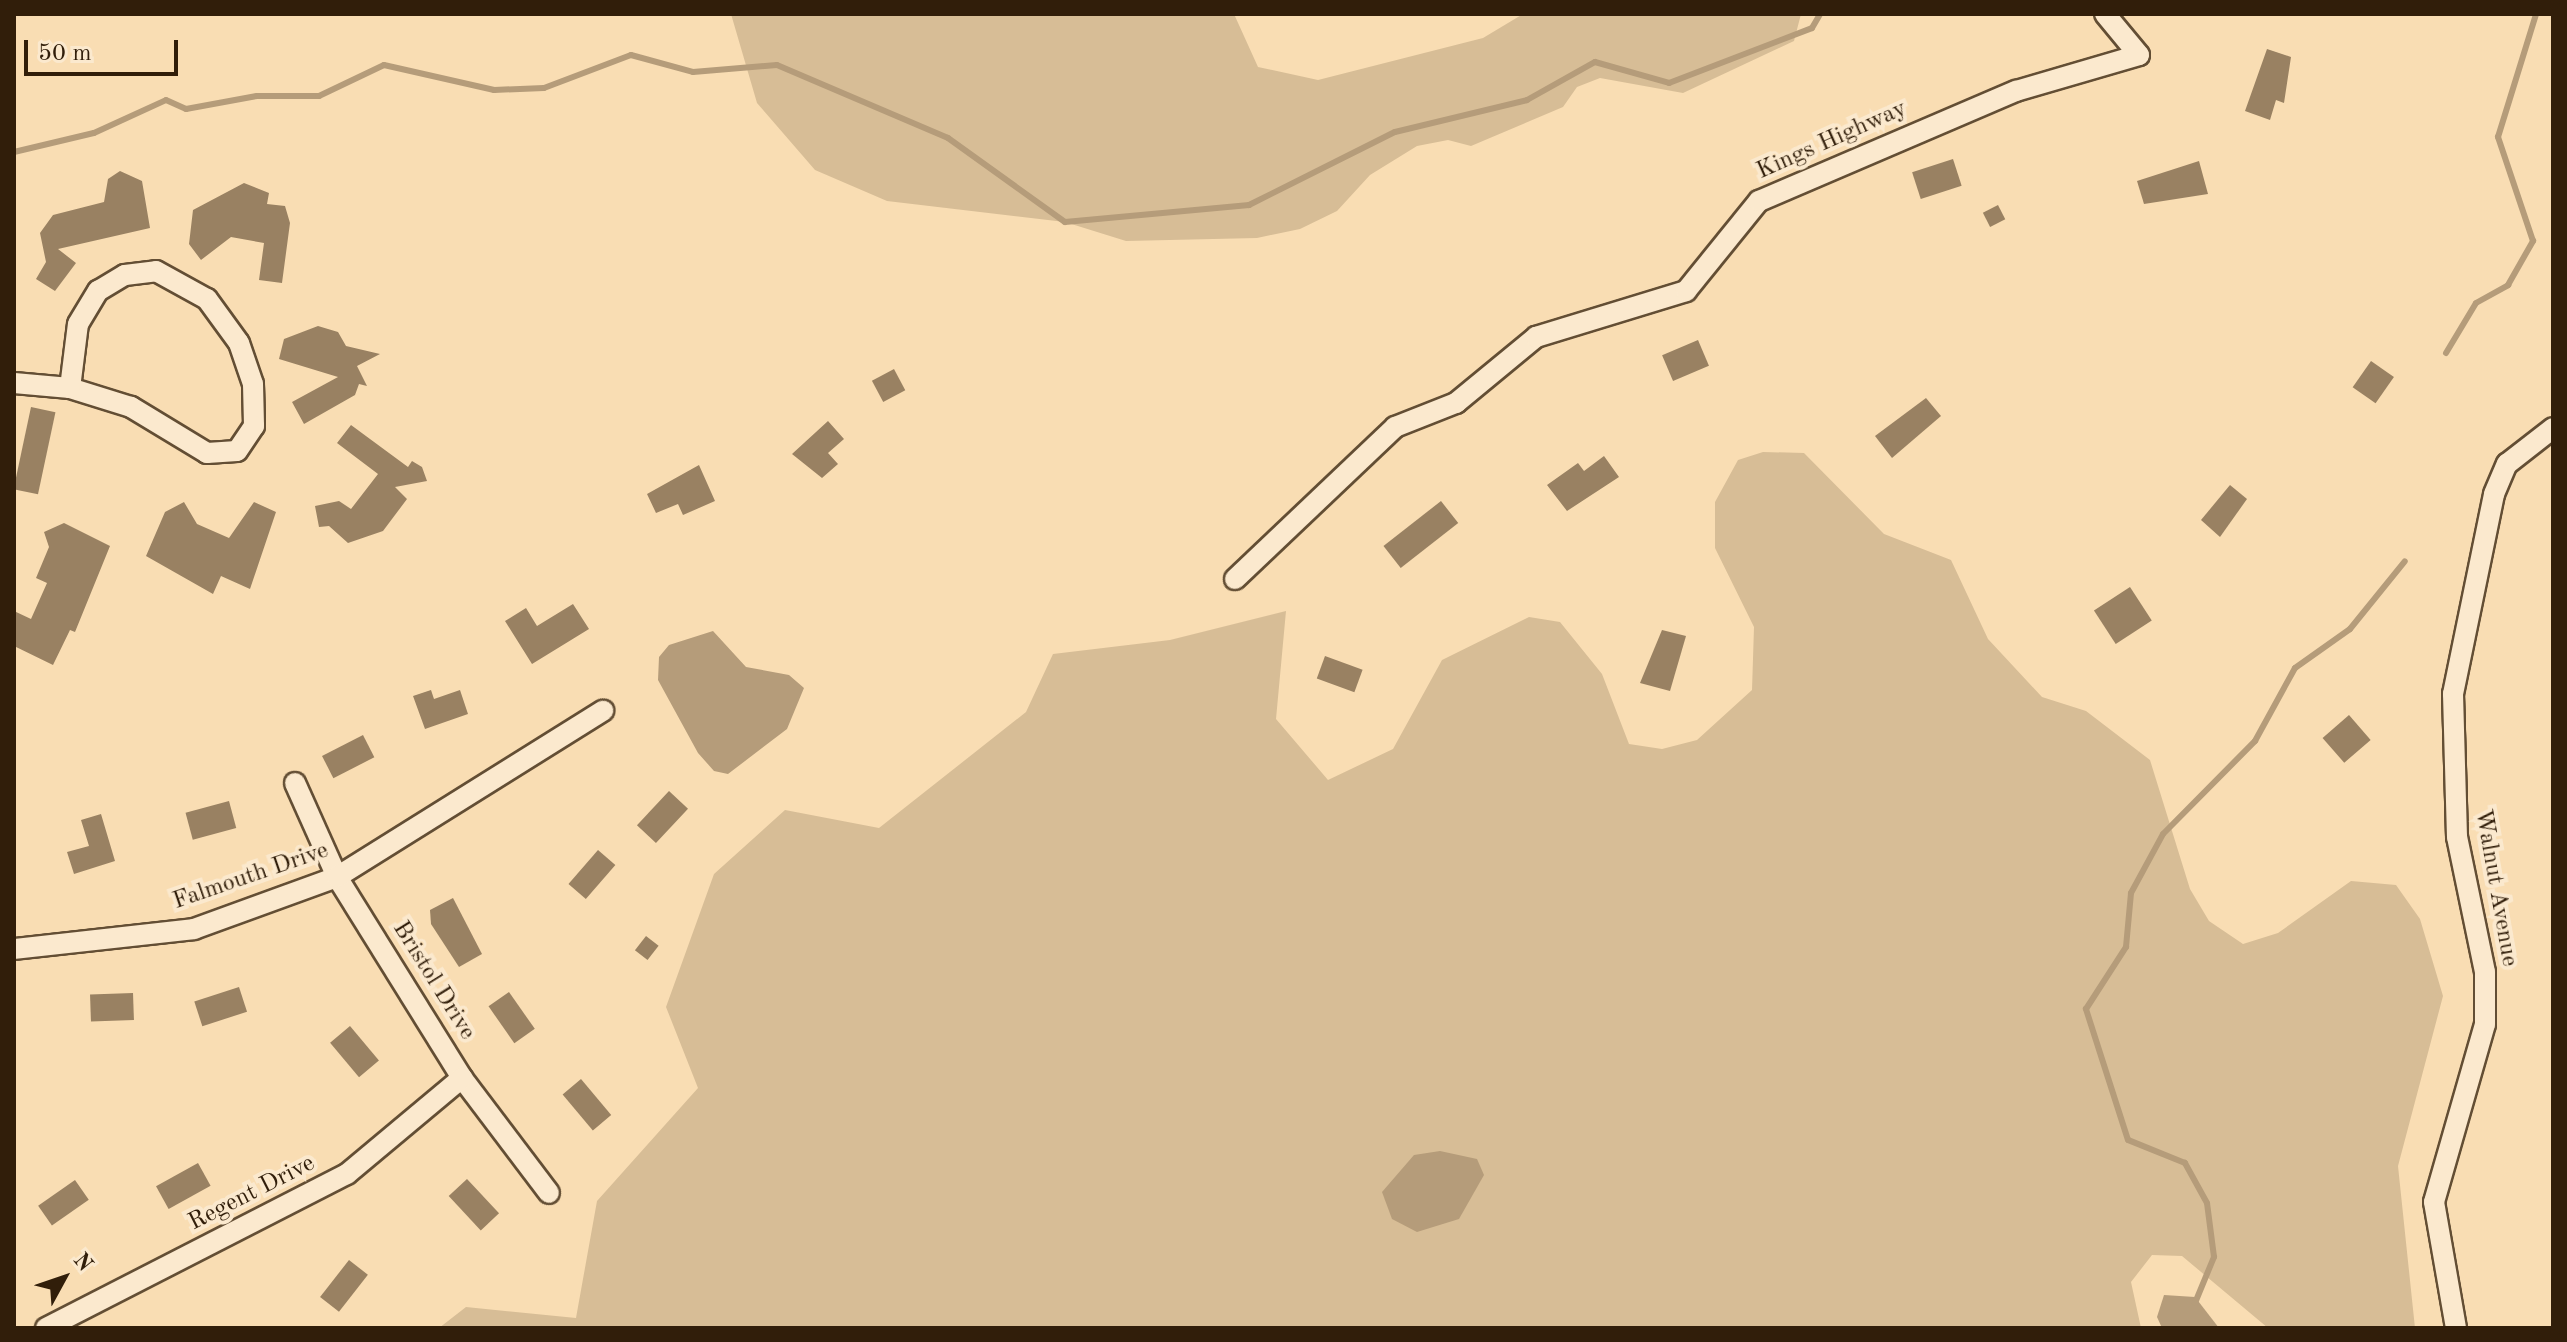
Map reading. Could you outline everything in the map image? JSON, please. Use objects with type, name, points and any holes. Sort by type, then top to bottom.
[{"type":"street","name":"Kings Highway","points":[[1235,579],[1395,427],[1456,403],[1536,337],[1686,291],[1759,201],[2016,91],[2139,55],[2105,14]]},
{"type":"street","points":[[14,383],[70,388],[131,407],[207,453],[237,451],[254,426],[253,384],[239,343],[207,299],[156,271],[125,275],[98,291],[78,324],[70,388]]},
{"type":"street","name":"Walnut Avenue","points":[[2456,1328],[2434,1202],[2485,1024],[2483,959],[2457,837],[2453,694],[2494,494],[2507,464],[2553,428]]},
{"type":"street","name":"Falmouth Drive","points":[[14,949],[194,929],[337,877],[603,711]]},
{"type":"street","name":"Bristol Drive","points":[[295,783],[337,877],[462,1078],[549,1193]]},
{"type":"street","name":"Regent Drive","points":[[46,1328],[347,1174],[462,1078]]},
{"type":"shaded area","points":[[731,14],[1234,14],[1258,67],[1318,80],[1483,38],[1523,14],[1801,14],[1794,41],[1683,93],[1600,78],[1577,87],[1563,107],[1471,146],[1448,140],[1417,146],[1370,175],[1337,211],[1300,229],[1257,238],[1126,241],[1065,222],[887,201],[815,170],[757,103]]},
{"type":"shaded area","points":[[1763,452],[1804,453],[1884,534],[1951,560],[1988,639],[2042,697],[2086,711],[2150,760],[2190,889],[2209,921],[2243,944],[2278,933],[2351,881],[2396,885],[2420,919],[2443,996],[2398,1166],[2415,1328],[2268,1328],[2182,1256],[2152,1255],[2131,1282],[2141,1328],[439,1328],[466,1307],[576,1318],[597,1201],[698,1088],[666,1007],[714,874],[785,810],[879,828],[1026,712],[1053,654],[1170,640],[1286,611],[1276,719],[1328,780],[1393,749],[1442,660],[1529,617],[1560,622],[1602,674],[1629,744],[1662,749],[1697,740],[1752,690],[1754,627],[1715,548],[1715,502],[1738,460]]},
{"type":"shaded area","points":[[713,631],[746,667],[789,675],[804,688],[787,729],[728,774],[714,771],[698,753],[658,680],[659,657],[669,645]]},
{"type":"shaded area","points":[[1440,1151],[1477,1159],[1484,1175],[1459,1219],[1417,1232],[1392,1219],[1382,1192],[1414,1155]]},
{"type":"shaded area","points":[[2164,1295],[2195,1297],[2219,1328],[2162,1328],[2157,1317]]},
{"type":"building","points":[[2267,49],[2291,57],[2284,103],[2276,100],[2270,120],[2245,111]]},
{"type":"building","points":[[1953,159],[1962,186],[1921,199],[1912,172]]},
{"type":"building","points":[[2199,161],[2208,194],[2144,204],[2137,181]]},
{"type":"building","points":[[120,171],[142,181],[150,228],[58,249],[76,263],[55,291],[36,279],[46,262],[40,233],[53,215],[104,202],[108,179]]},
{"type":"building","points":[[244,183],[269,193],[267,204],[285,206],[290,223],[282,283],[259,280],[264,243],[231,237],[201,260],[189,244],[193,210]]},
{"type":"building","points":[[1998,205],[2005,219],[1990,227],[1983,213]]},
{"type":"building","points":[[318,326],[338,332],[346,346],[380,354],[357,366],[367,386],[359,384],[355,395],[304,424],[292,402],[338,377],[279,359],[284,339]]},
{"type":"building","points":[[1698,340],[1709,366],[1673,381],[1662,355]]},
{"type":"building","points":[[2371,361],[2394,377],[2376,403],[2353,387]]},
{"type":"building","points":[[894,369],[905,390],[883,402],[872,381]]},
{"type":"building","points":[[1926,398],[1941,416],[1892,458],[1875,436]]},
{"type":"building","points":[[31,407],[55,412],[38,494],[14,489]]},
{"type":"building","points":[[828,421],[844,439],[828,453],[838,464],[822,478],[792,454]]},
{"type":"building","points":[[351,425],[408,467],[412,461],[422,467],[427,481],[395,487],[407,499],[383,531],[348,543],[329,526],[319,527],[315,506],[339,501],[351,509],[378,474],[337,443]]},
{"type":"building","points":[[1604,456],[1619,477],[1567,511],[1547,485],[1578,463],[1584,471]]},
{"type":"building","points":[[699,465],[715,501],[683,515],[678,504],[656,513],[647,494]]},
{"type":"building","points":[[2230,485],[2247,499],[2220,537],[2201,520]]},
{"type":"building","points":[[1441,501],[1458,523],[1401,568],[1383,546]]},
{"type":"building","points":[[184,502],[197,524],[229,538],[254,502],[276,512],[250,589],[221,576],[213,594],[146,556],[165,512]]},
{"type":"building","points":[[64,523],[110,546],[75,632],[70,630],[53,665],[14,646],[14,611],[31,619],[47,583],[36,578],[49,547],[44,532]]},
{"type":"building","points":[[2130,587],[2152,621],[2116,644],[2094,610]]},
{"type":"building","points":[[573,604],[589,629],[532,664],[505,621],[526,608],[537,626]]},
{"type":"building","points":[[1662,630],[1686,636],[1670,691],[1640,683]]},
{"type":"building","points":[[1325,656],[1363,670],[1354,692],[1317,679]]},
{"type":"building","points":[[431,690],[434,699],[460,690],[468,714],[425,729],[413,696]]},
{"type":"building","points":[[2349,715],[2371,740],[2344,763],[2323,738]]},
{"type":"building","points":[[363,735],[374,757],[333,778],[322,756]]},
{"type":"building","points":[[669,791],[688,809],[656,843],[637,825]]},
{"type":"building","points":[[229,801],[236,828],[193,840],[186,813]]},
{"type":"building","points":[[101,814],[115,861],[74,874],[67,852],[89,846],[81,820]]},
{"type":"building","points":[[598,850],[615,865],[586,899],[568,884]]},
{"type":"building","points":[[453,898],[482,954],[459,967],[431,924],[430,910]]},
{"type":"building","points":[[646,936],[659,946],[648,960],[635,950]]},
{"type":"building","points":[[239,987],[247,1012],[202,1026],[194,1002]]},
{"type":"building","points":[[509,992],[535,1029],[514,1043],[489,1006]]},
{"type":"building","points":[[133,993],[134,1020],[91,1021],[90,995]]},
{"type":"building","points":[[350,1026],[379,1060],[359,1077],[330,1043]]},
{"type":"building","points":[[581,1079],[611,1115],[593,1130],[563,1094]]},
{"type":"building","points":[[198,1163],[211,1186],[169,1209],[156,1186]]},
{"type":"building","points":[[467,1179],[499,1213],[481,1230],[449,1196]]},
{"type":"building","points":[[75,1180],[89,1200],[52,1225],[38,1206]]},
{"type":"building","points":[[349,1260],[368,1275],[339,1312],[320,1297]]},
{"type":"waterway","points":[[14,152],[94,133],[166,100],[186,109],[257,96],[319,96],[384,65],[494,90],[544,88],[631,55],[693,72],[777,65],[948,138],[1065,222],[1249,205],[1395,132],[1527,100],[1595,62],[1669,83],[1812,28],[1820,14]]},
{"type":"waterway","points":[[2446,353],[2476,303],[2508,285],[2533,241],[2498,137],[2536,14]]},
{"type":"waterway","points":[[2195,1303],[2214,1257],[2207,1203],[2185,1163],[2128,1140],[2086,1009],[2126,947],[2131,893],[2163,834],[2255,741],[2295,668],[2350,629],[2405,561]]}]
